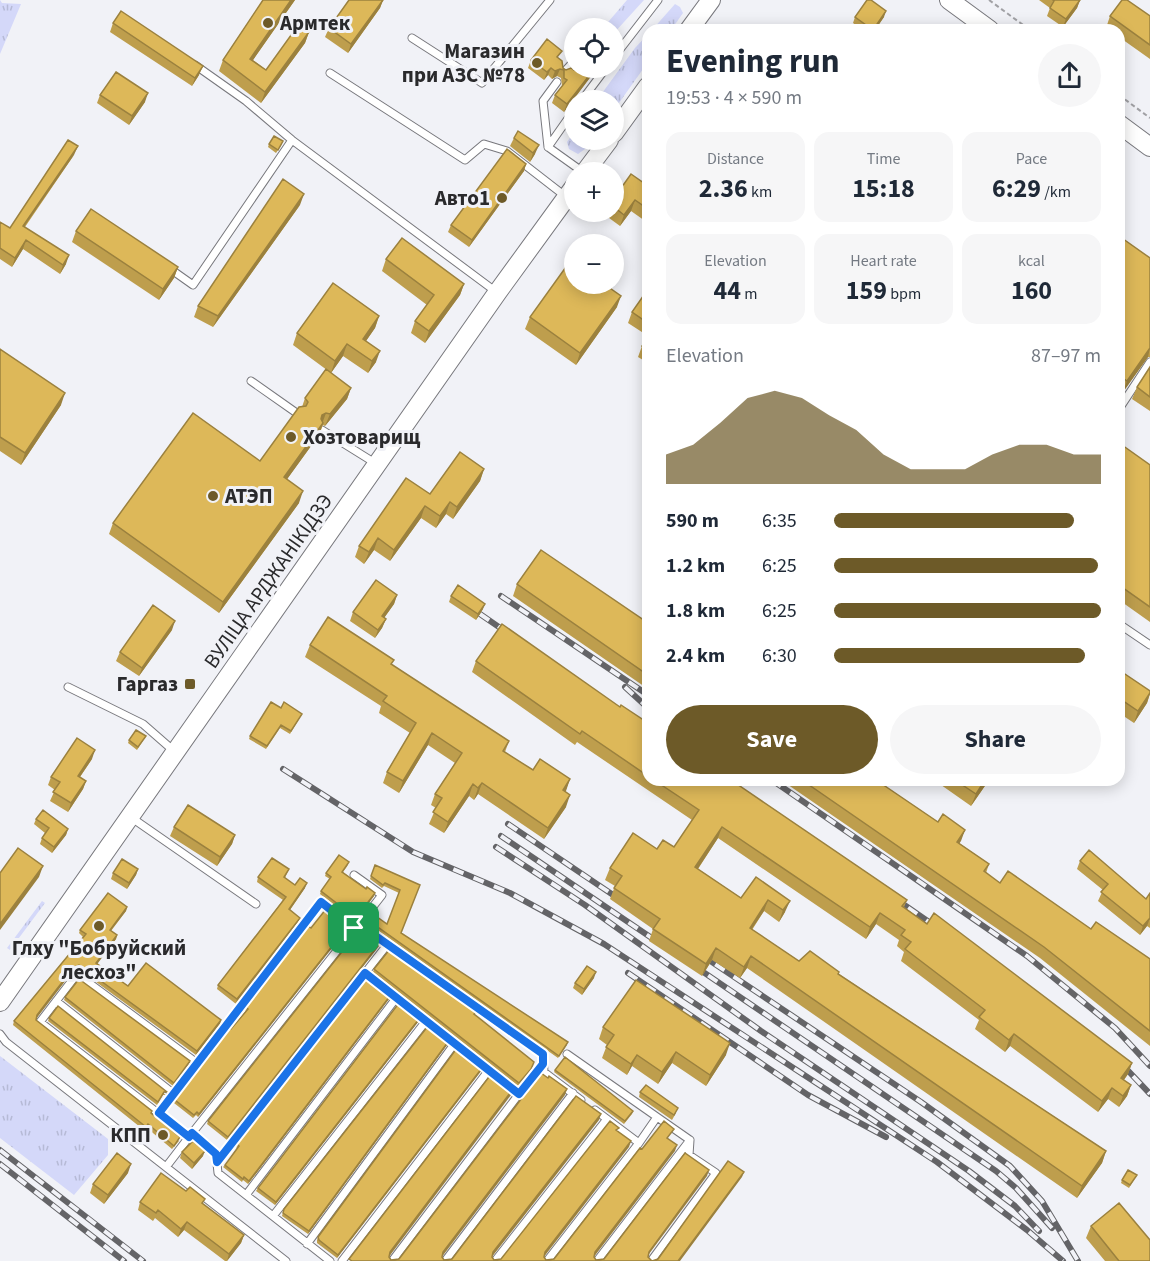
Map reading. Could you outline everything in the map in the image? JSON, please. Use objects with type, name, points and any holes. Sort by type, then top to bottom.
[{"type":"main road","points":[[693,24],[711,0]]},
{"type":"main road","points":[[949,0],[982,24]]},
{"type":"main road","points":[[624,119],[642,94]]},
{"type":"main road","points":[[1125,128],[1149,145]]},
{"type":"main road","points":[[592,162],[601,150]]},
{"type":"main road","name":"ВУЛІЦА АРДЖАНІКІДЗЭ","points":[[0,1002],[497,293],[564,202]]},
{"type":"lane","points":[[412,38],[482,83],[550,0]]},
{"type":"lane","points":[[624,43],[658,0]]},
{"type":"lane","points":[[191,62],[246,101],[292,140],[497,293]]},
{"type":"lane","points":[[330,73],[465,160],[484,144],[507,151],[564,188]]},
{"type":"lane","points":[[557,82],[543,101],[548,147],[570,162]]},
{"type":"lane","points":[[548,147],[564,124]]},
{"type":"lane","points":[[166,266],[193,285],[292,140]]},
{"type":"lane","points":[[1125,400],[1150,362]]},
{"type":"lane","points":[[251,381],[298,414]]},
{"type":"lane","points":[[322,430],[377,464]]},
{"type":"lane","points":[[1125,628],[1150,645]]},
{"type":"lane","points":[[68,687],[143,724],[175,752]]},
{"type":"lane","points":[[130,817],[256,904]]},
{"type":"lane","points":[[166,1167],[382,895],[354,875]]},
{"type":"lane","points":[[159,1113],[321,902],[387,945],[543,1054],[544,1072],[639,1143]]},
{"type":"lane","points":[[217,1162],[387,945]]},
{"type":"lane","points":[[365,973],[519,1094]]},
{"type":"lane","points":[[197,1063],[77,974],[40,1022],[216,1154],[218,1173],[330,1261]]},
{"type":"lane","points":[[246,1195],[397,998]]},
{"type":"lane","points":[[56,1001],[174,1094]]},
{"type":"lane","points":[[273,1216],[426,1021]]},
{"type":"lane","points":[[0,1034],[6,1042],[286,1261]]},
{"type":"lane","points":[[307,1244],[455,1043]]},
{"type":"lane","points":[[567,1054],[690,1140]]},
{"type":"lane","points":[[392,1261],[543,1064]]},
{"type":"lane","points":[[342,1261],[489,1070]]},
{"type":"lane","points":[[445,1261],[573,1093]]},
{"type":"lane","points":[[547,1261],[657,1117]]},
{"type":"lane","points":[[495,1261],[607,1119]]},
{"type":"lane","points":[[597,1261],[690,1140]]},
{"type":"lane","points":[[651,1261],[716,1173],[689,1155],[690,1140]]},
{"type":"path","points":[[989,0],[1022,24]]},
{"type":"path","points":[[1125,99],[1150,118]]},
{"type":"green space","points":[[0,0],[2,3],[21,4],[0,54]]},
{"type":"green space","points":[[627,0],[644,0],[624,22],[624,18],[612,18]]},
{"type":"green space","points":[[675,4],[680,7],[683,13],[675,24],[657,24]]},
{"type":"green space","points":[[642,40],[642,70],[624,96],[624,90],[604,90],[613,78],[624,78],[624,63]]},
{"type":"green space","points":[[571,150],[584,150],[578,154]]},
{"type":"green space","points":[[42,901],[45,903],[10,950],[7,948]]},
{"type":"green space","points":[[0,1056],[108,1139],[108,1155],[74,1195],[0,1138]]},
{"type":"building","points":[[263,0],[291,0],[250,59],[266,70],[299,24],[309,32],[265,92],[223,60]]},
{"type":"building","points":[[349,0],[383,0],[351,44],[329,28]]},
{"type":"building","points":[[867,0],[871,0],[886,11],[877,24],[865,24],[855,17]]},
{"type":"building","points":[[1053,0],[1080,0],[1066,19],[1050,8]]},
{"type":"building","points":[[1122,0],[1127,0],[1150,16],[1150,45],[1125,27],[1125,24],[1121,24],[1110,16]]},
{"type":"building","points":[[121,11],[203,66],[195,78],[113,23]]},
{"type":"building","points":[[547,39],[562,51],[557,57],[562,61],[564,70],[555,71],[551,68],[547,72],[531,60]]},
{"type":"building","points":[[116,72],[148,93],[132,116],[100,95]]},
{"type":"building","points":[[564,78],[587,78],[578,90],[564,90],[564,102],[555,95],[567,80]]},
{"type":"building","points":[[518,131],[539,145],[533,153],[514,138]]},
{"type":"building","points":[[274,136],[283,141],[278,150],[269,144]]},
{"type":"building","points":[[68,140],[78,146],[23,226],[69,255],[63,265],[26,240],[15,258],[0,248],[0,222],[10,228]]},
{"type":"building","points":[[507,149],[526,164],[472,240],[451,225]]},
{"type":"building","points":[[631,174],[642,182],[642,205],[635,200],[624,215],[624,184]]},
{"type":"building","points":[[283,179],[304,194],[218,316],[198,306]]},
{"type":"building","points":[[91,209],[178,267],[163,289],[76,231]]},
{"type":"building","points":[[402,238],[464,284],[429,331],[415,321],[434,295],[386,259]]},
{"type":"building","points":[[1125,240],[1150,258],[1150,348],[1127,381],[1125,380]]},
{"type":"building","points":[[564,270],[564,294],[618,294],[621,296],[580,353],[530,317]]},
{"type":"building","points":[[333,283],[379,316],[363,339],[380,351],[372,361],[347,344],[335,361],[297,333]]},
{"type":"building","points":[[642,298],[642,319],[632,312]]},
{"type":"building","points":[[0,349],[65,393],[25,453],[0,437]]},
{"type":"building","points":[[1150,367],[1150,397],[1137,387]]},
{"type":"building","name":"АТЭП","points":[[326,369],[351,388],[330,414],[322,415],[323,423],[284,477],[303,491],[223,602],[113,523],[193,413],[260,461],[299,407],[306,406],[308,402],[305,398]]},
{"type":"building","points":[[1125,447],[1150,465],[1150,607],[1125,589]]},
{"type":"building","points":[[460,452],[484,469],[457,507],[450,502],[440,516],[425,506],[394,550],[378,538],[369,552],[359,546],[406,478],[430,494]]},
{"type":"building","points":[[541,550],[642,619],[642,671],[517,584]]},
{"type":"building","points":[[376,580],[397,595],[382,616],[386,619],[378,630],[353,612]]},
{"type":"building","points":[[458,585],[485,604],[478,614],[451,596]]},
{"type":"building","points":[[153,605],[175,621],[142,668],[120,652]]},
{"type":"building","points":[[328,617],[394,660],[391,664],[509,741],[503,751],[533,770],[540,759],[570,779],[563,790],[570,795],[548,828],[482,783],[478,788],[473,784],[448,822],[433,812],[442,798],[435,794],[462,753],[432,733],[403,781],[387,772],[416,723],[383,701],[387,696],[310,645]]},
{"type":"building","points":[[502,624],[620,707],[621,705],[642,719],[642,772],[582,731],[580,734],[476,661]]},
{"type":"building","points":[[1125,674],[1150,691],[1138,711],[1125,702]]},
{"type":"building","points":[[271,702],[281,708],[284,702],[302,714],[291,731],[281,725],[267,746],[250,736]]},
{"type":"building","points":[[136,730],[146,736],[138,747],[129,740]]},
{"type":"building","points":[[77,738],[95,750],[78,776],[86,781],[71,803],[53,792],[60,782],[51,777]]},
{"type":"building","points":[[663,786],[740,786],[907,900],[902,906],[927,924],[934,913],[1132,1063],[1121,1078],[1131,1085],[1123,1096],[1112,1088],[1102,1101],[1014,1034],[1009,1040],[979,1017],[985,1010],[905,949],[911,942],[901,935],[905,930],[880,913],[870,927],[722,827],[695,867],[741,898],[756,877],[790,901],[783,910],[768,900],[750,928],[799,961],[810,951],[839,972],[838,974],[1106,1151],[1082,1186],[751,956],[744,967],[716,948],[706,964],[653,929],[660,919],[614,888],[622,876],[610,868],[633,833],[657,849],[663,840],[674,847],[699,810]]},
{"type":"building","points":[[811,786],[885,786],[938,822],[943,814],[965,830],[957,842],[989,864],[984,871],[1000,883],[1008,871],[1091,929],[1096,922],[1150,959],[1150,1031],[1044,947]]},
{"type":"building","points":[[964,786],[981,786],[976,794]]},
{"type":"building","points":[[188,805],[235,835],[220,857],[174,827]]},
{"type":"building","points":[[43,810],[68,829],[54,847],[42,838],[49,828],[36,819]]},
{"type":"building","points":[[18,848],[43,866],[0,924],[0,873]]},
{"type":"building","points":[[1089,850],[1146,899],[1150,893],[1150,918],[1143,926],[1101,892],[1108,884],[1080,861]]},
{"type":"building","points":[[339,855],[349,862],[342,872],[375,893],[356,918],[321,891],[331,877],[326,873]]},
{"type":"building","points":[[272,858],[289,869],[284,877],[295,885],[300,878],[307,883],[289,909],[300,918],[237,999],[218,985],[286,897],[258,877]]},
{"type":"building","points":[[122,859],[138,869],[129,883],[113,873]]},
{"type":"building","points":[[375,865],[420,885],[401,933],[568,1042],[559,1056],[368,920],[373,914],[387,924],[400,890],[385,883],[383,885],[371,876]]},
{"type":"building","points":[[108,893],[127,907],[110,930],[117,935],[96,963],[128,986],[146,963],[221,1020],[197,1051],[79,965],[74,967],[37,1015],[36,1020],[152,1111],[151,1113],[180,1137],[174,1146],[148,1124],[146,1127],[14,1021],[86,934],[80,930]]},
{"type":"building","points":[[326,909],[348,926],[199,1114],[197,1112],[194,1115],[175,1100],[230,1028],[248,1009],[246,1007],[308,926],[311,928]]},
{"type":"building","points":[[360,929],[380,943],[228,1137],[208,1121]]},
{"type":"building","points":[[390,949],[477,1010],[474,1014],[534,1062],[519,1083],[374,969]]},
{"type":"building","points":[[587,966],[596,972],[584,989],[575,983]]},
{"type":"building","points":[[367,978],[390,996],[249,1181],[244,1177],[243,1179],[225,1165],[239,1146],[237,1144]]},
{"type":"building","points":[[79,979],[190,1061],[174,1083],[65,997]]},
{"type":"building","points":[[636,980],[730,1043],[710,1075],[676,1052],[662,1072],[637,1055],[631,1064],[606,1047],[614,1035],[603,1027]]},
{"type":"building","points":[[399,1003],[419,1019],[276,1202],[258,1188]]},
{"type":"building","points":[[58,1006],[167,1092],[164,1092],[158,1102],[49,1018]]},
{"type":"building","points":[[428,1026],[448,1042],[309,1231],[283,1213],[284,1209]]},
{"type":"building","points":[[457,1048],[482,1068],[338,1255],[318,1237]]},
{"type":"building","points":[[565,1057],[633,1111],[625,1121],[555,1070]]},
{"type":"building","points":[[492,1073],[513,1089],[390,1252],[391,1260],[399,1259],[541,1073],[567,1089],[443,1252],[442,1257],[444,1260],[452,1259],[576,1096],[601,1114],[493,1252],[492,1257],[494,1260],[501,1259],[610,1121],[619,1128],[616,1130],[631,1141],[545,1252],[546,1260],[554,1259],[640,1148],[642,1149],[664,1121],[674,1129],[667,1138],[677,1145],[595,1252],[594,1257],[596,1260],[604,1259],[685,1153],[709,1170],[649,1252],[648,1257],[652,1261],[352,1261],[349,1259]]},
{"type":"building","points":[[646,1085],[678,1108],[674,1115],[640,1092]]},
{"type":"building","points":[[193,1141],[205,1151],[194,1163],[182,1152]]},
{"type":"building","points":[[117,1153],[131,1164],[108,1195],[93,1184]]},
{"type":"building","points":[[728,1161],[744,1172],[678,1261],[652,1261],[658,1259]]},
{"type":"building","points":[[1128,1170],[1137,1175],[1130,1185],[1122,1180]]},
{"type":"building","points":[[161,1173],[186,1191],[190,1187],[205,1199],[202,1203],[244,1235],[229,1254],[187,1222],[181,1229],[158,1210],[156,1213],[140,1202]]},
{"type":"building","points":[[1119,1203],[1150,1240],[1150,1261],[1119,1261],[1091,1226]]},
{"type":"railway","points":[[501,596],[642,691]]},
{"type":"railway","points":[[480,614],[512,636]]},
{"type":"railway","points":[[625,687],[642,703]]},
{"type":"railway","points":[[283,769],[413,852],[510,893],[604,944],[937,1162],[1027,1230],[1063,1261]]},
{"type":"railway","points":[[781,786],[1027,956],[1115,1028],[1150,1066]]},
{"type":"railway","points":[[508,824],[625,903]]},
{"type":"railway","points":[[501,836],[665,947]]},
{"type":"railway","points":[[496,847],[585,905],[761,1031],[969,1171],[1015,1206],[1039,1231]]},
{"type":"railway","points":[[890,895],[942,931]]},
{"type":"railway","points":[[697,952],[921,1102],[1010,1166],[1042,1201],[1078,1261]]},
{"type":"railway","points":[[690,963],[996,1171],[1016,1188],[1052,1228]]},
{"type":"railway","points":[[628,973],[808,1095],[886,1137]]},
{"type":"railway","points":[[1118,1060],[1150,1094]]},
{"type":"railway","points":[[0,1150],[143,1261]]},
{"type":"railway","points":[[0,1164],[124,1261]]},
{"type":"place","name":"Армтек","points":[[268,23]]},
{"type":"place","name":"Магазин при АЗС №78","points":[[537,63]]},
{"type":"place","name":"Авто1","points":[[502,198]]},
{"type":"place","name":"Хозтоварищ","points":[[291,437]]},
{"type":"place","name":"АТЭП","points":[[213,496]]},
{"type":"place","name":"Гаргаз","points":[[190,684]]},
{"type":"place","name":"Глху \"Бобруйский лесхоз\"","points":[[99,926]]},
{"type":"place","name":"КПП","points":[[163,1135]]},
{"type":"route","points":[[321,902],[354,928],[360,925],[543,1054],[543,1064],[519,1094],[365,973],[217,1162],[216,1154],[192,1133],[189,1137],[159,1113],[321,902]]}]
